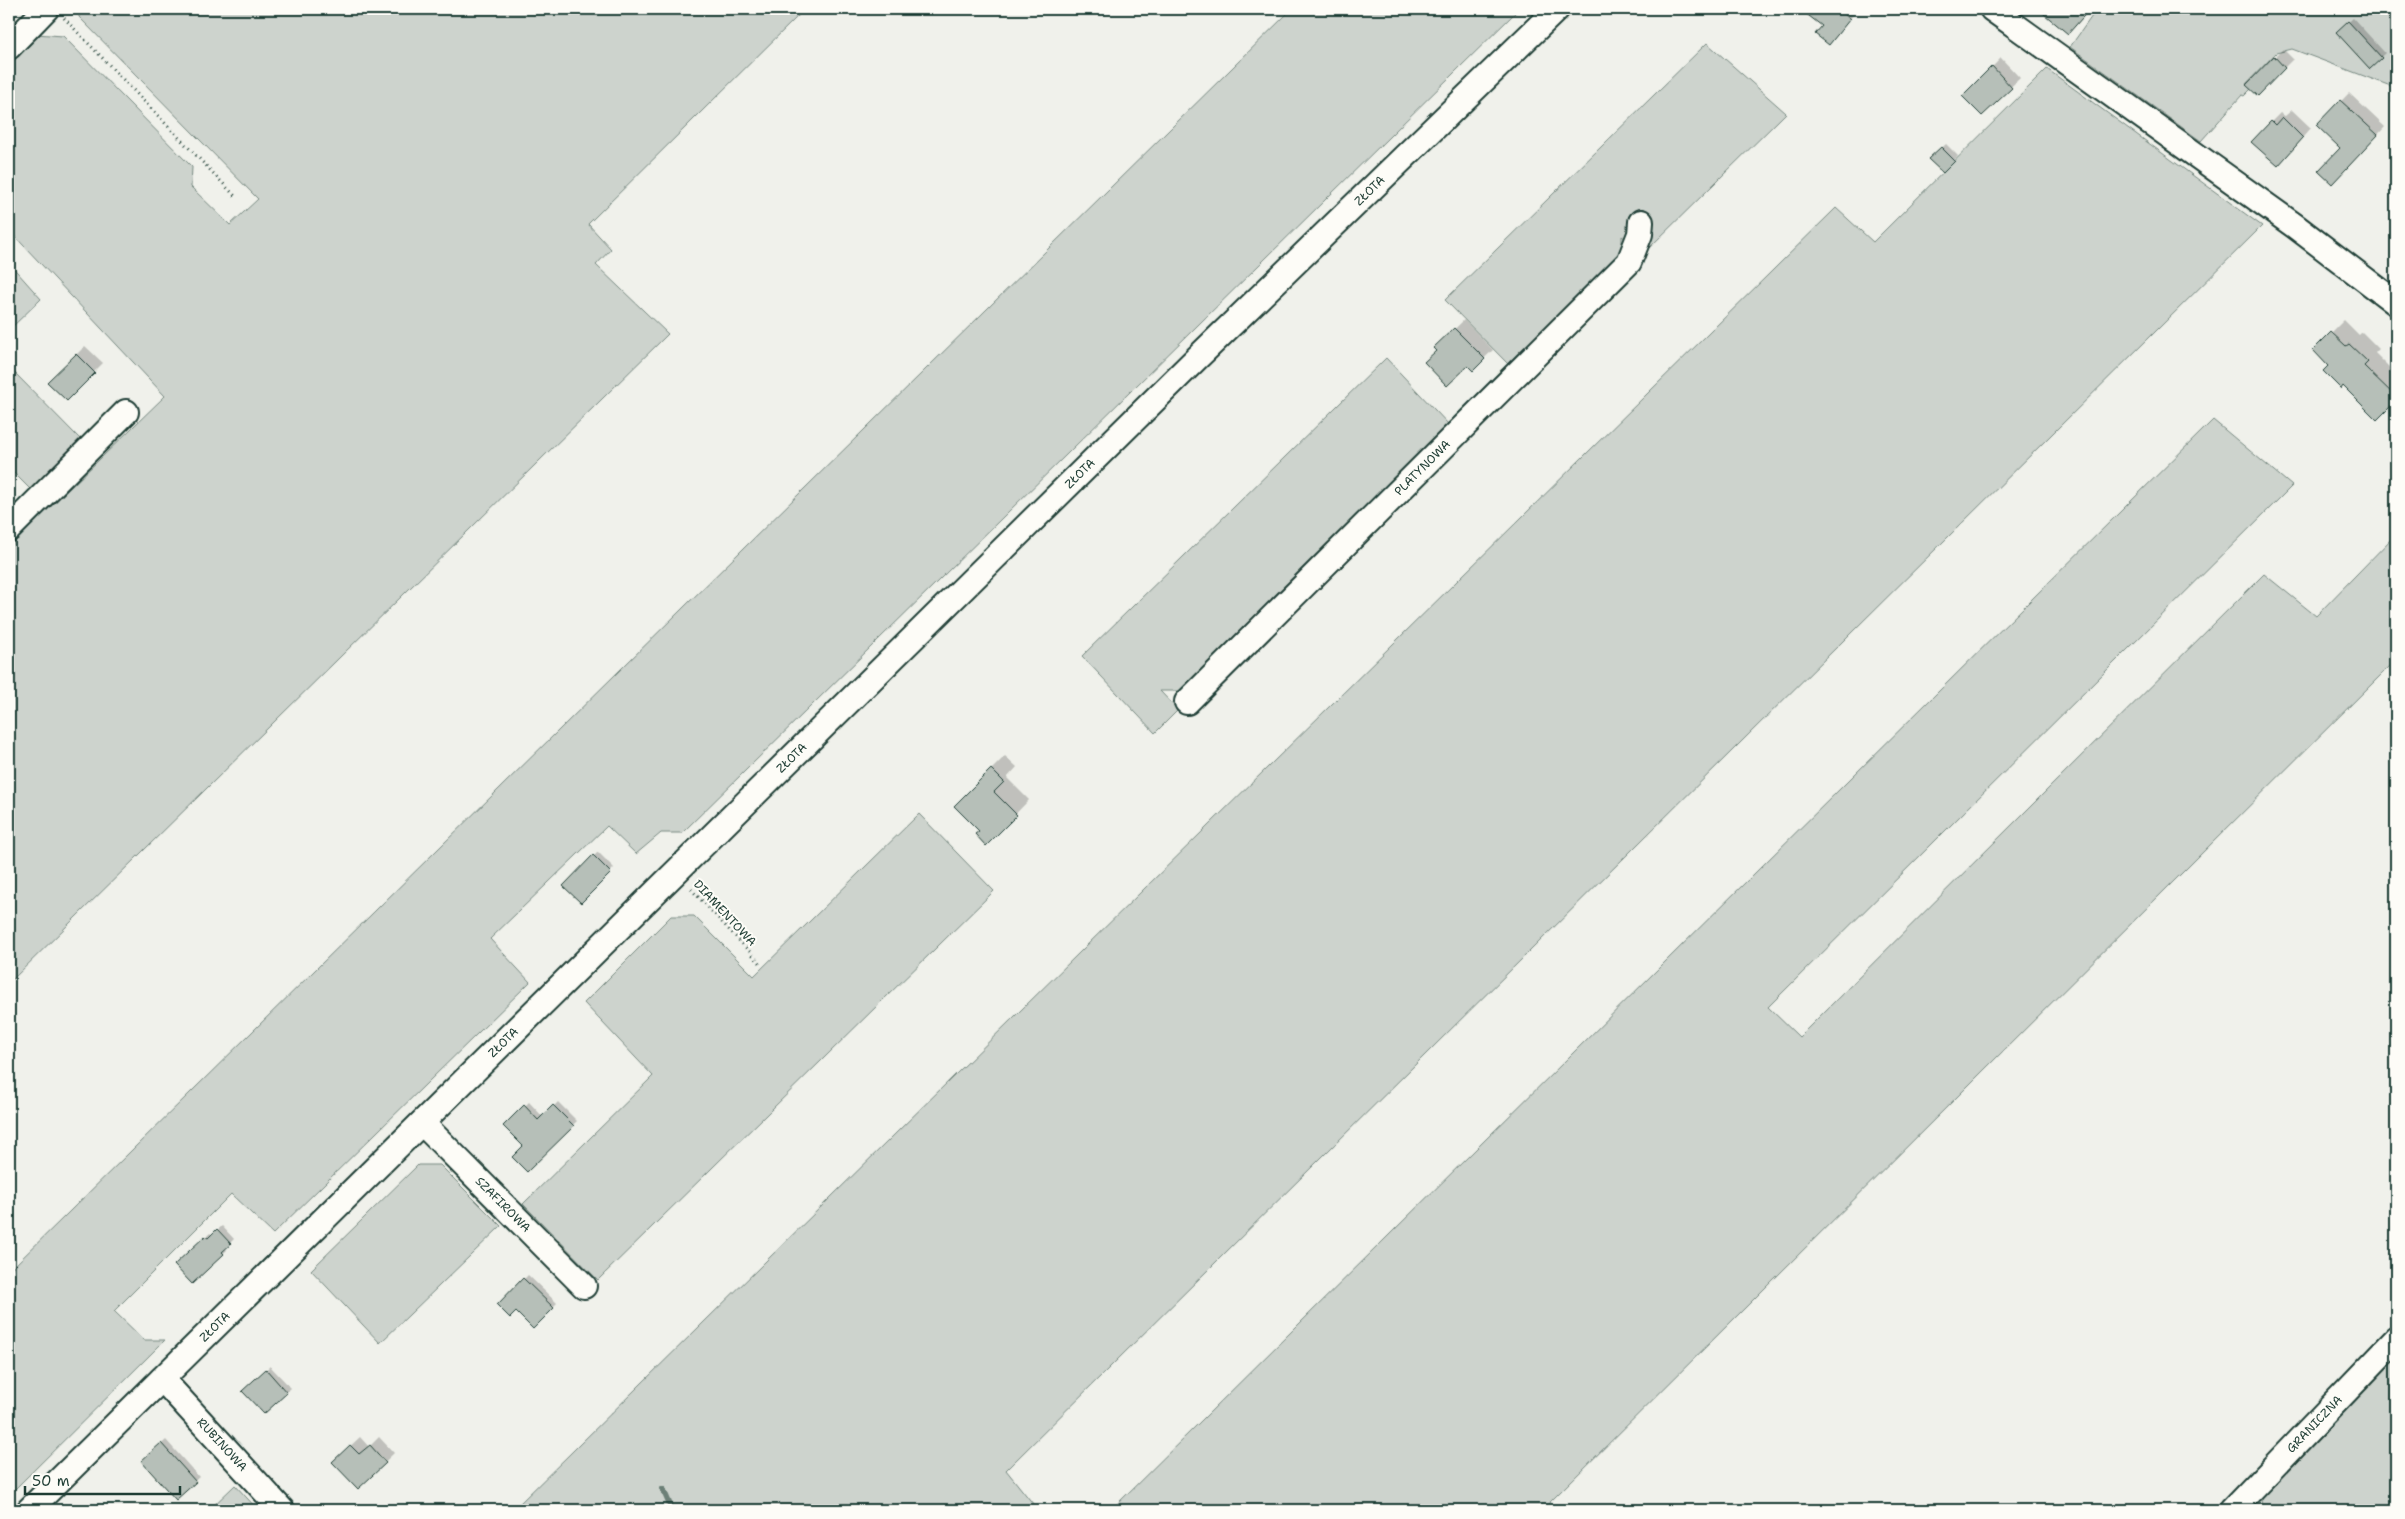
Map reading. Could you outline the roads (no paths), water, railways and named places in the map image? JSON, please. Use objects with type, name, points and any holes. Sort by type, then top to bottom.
[{"type":"street","name":"ZŁOTA","points":[[29,1510],[1197,358],[1557,9]]},
{"type":"street","points":[[1992,9],[2295,226],[2396,303]]},
{"type":"street","points":[[9,47],[54,12]]},
{"type":"street","name":"PLATYNOWA","points":[[1187,702],[1629,262],[1638,242],[1641,222]]},
{"type":"street","points":[[9,529],[126,412]]},
{"type":"street","name":"SZAFIROWA","points":[[422,1123],[584,1286]]},
{"type":"street","name":"GRANICZNA","points":[[2232,1510],[2396,1340]]},
{"type":"street","name":"RUBINOWA","points":[[162,1379],[282,1510]]},
{"type":"waterway","points":[[663,1489],[672,1510]]}]
